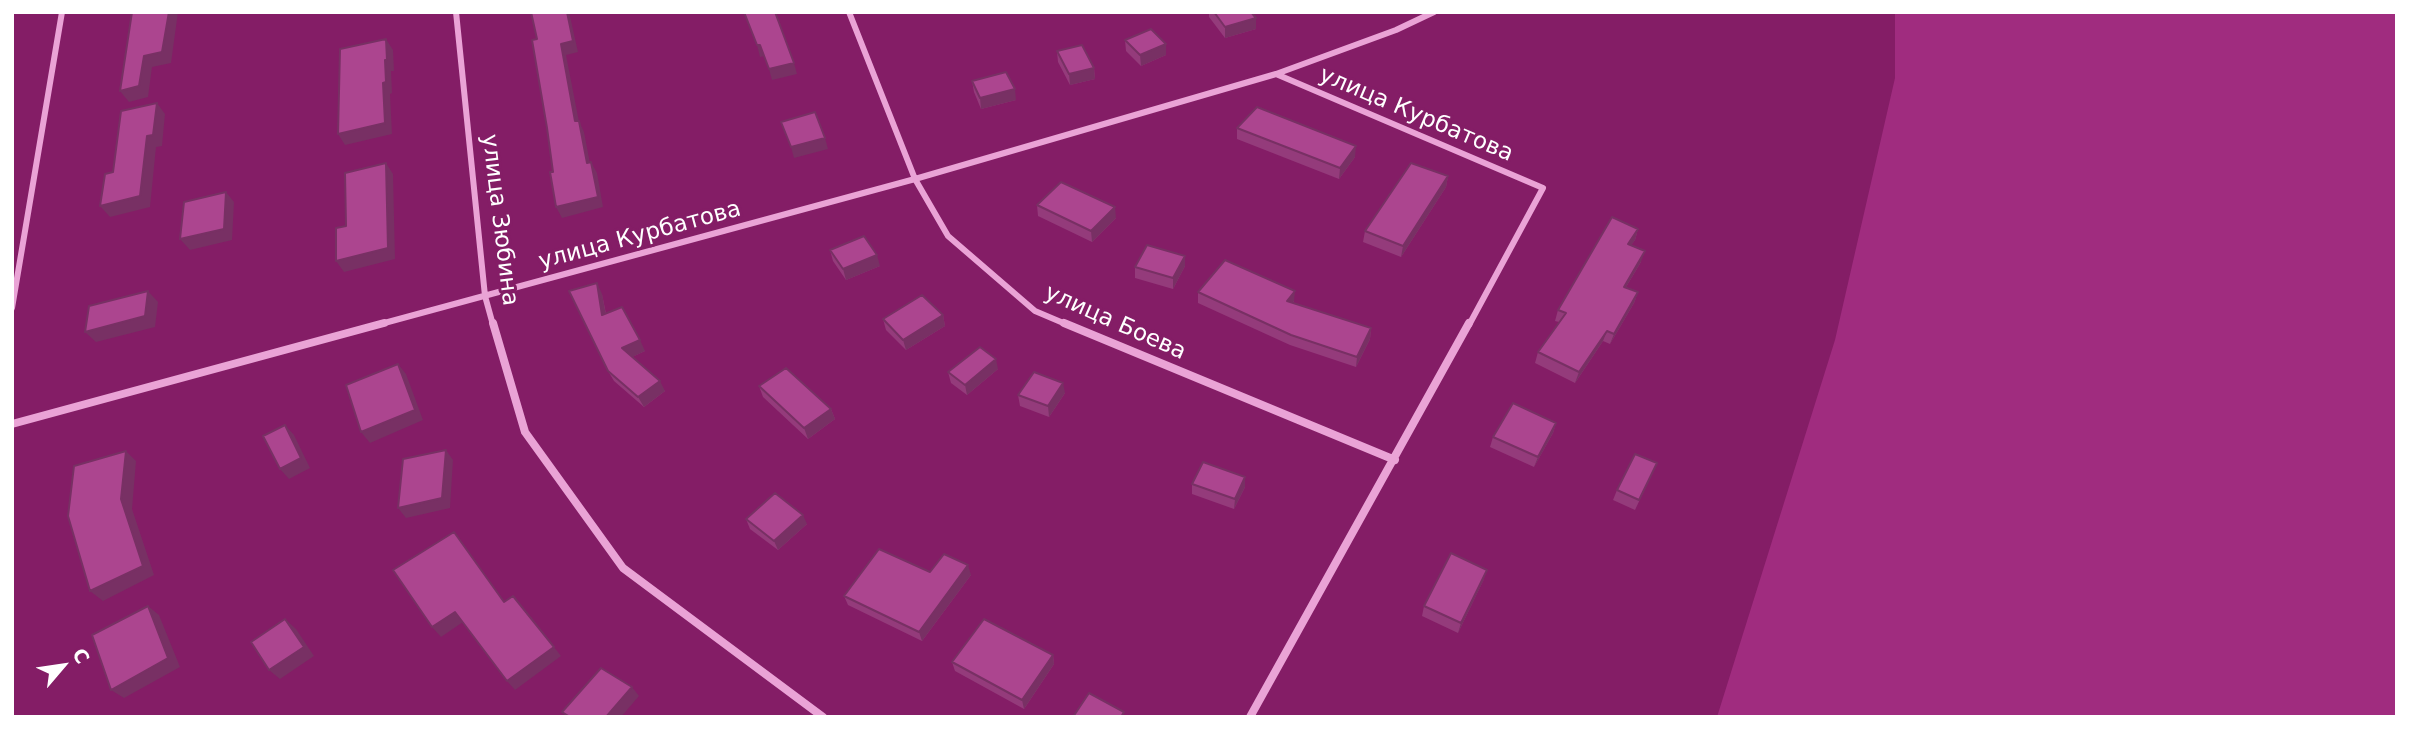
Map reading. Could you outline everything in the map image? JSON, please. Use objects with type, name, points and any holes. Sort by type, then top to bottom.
[{"type":"street","points":[[12,308],[62,12]]},
{"type":"street","name":"улица Зюбина","points":[[456,12],[485,296],[525,432],[623,568],[823,717]]},
{"type":"street","name":"улица Боева","points":[[849,12],[915,179],[948,236],[1035,311],[1395,460]]},
{"type":"street","name":"улица Курбатова","points":[[12,424],[915,179],[1276,74],[1396,30],[1434,12]]},
{"type":"street","name":"улица Курбатова","points":[[1276,74],[1543,188],[1395,460]]},
{"type":"street","points":[[1250,717],[1395,460]]},
{"type":"shaded area","points":[[1895,12],[2397,12],[2397,717],[1717,717],[1835,340],[1895,78]]},
{"type":"building","points":[[132,12],[169,12],[162,52],[144,56],[139,86],[120,91]]},
{"type":"building","points":[[531,12],[567,12],[573,41],[561,44],[575,121],[579,121],[587,163],[591,162],[598,197],[556,207],[547,128],[532,40],[537,39]]},
{"type":"building","points":[[744,12],[775,12],[794,63],[769,69]]},
{"type":"building","points":[[1214,12],[1251,12],[1256,18],[1225,27]]},
{"type":"building","points":[[1151,29],[1166,44],[1140,55],[1125,40]]},
{"type":"building","points":[[386,39],[386,82],[383,83],[385,123],[338,134],[340,49]]},
{"type":"building","points":[[1082,45],[1094,68],[1069,74],[1057,51]]},
{"type":"building","points":[[1006,72],[1015,89],[980,98],[972,81]]},
{"type":"building","points":[[157,103],[153,135],[147,136],[140,196],[100,206],[105,174],[113,172],[121,111]]},
{"type":"building","points":[[1257,107],[1356,146],[1340,168],[1237,128]]},
{"type":"building","points":[[815,112],[825,138],[791,147],[781,122]]},
{"type":"building","points":[[386,163],[388,248],[336,261],[336,228],[346,226],[345,173]]},
{"type":"building","points":[[1411,163],[1448,176],[1403,246],[1365,231]]},
{"type":"building","points":[[1061,182],[1115,207],[1091,231],[1037,205]]},
{"type":"building","points":[[226,192],[224,229],[180,239],[184,202]]},
{"type":"building","points":[[1612,217],[1638,229],[1628,244],[1645,251],[1624,287],[1638,292],[1614,334],[1607,331],[1579,372],[1538,352],[1566,313],[1558,310]]},
{"type":"building","points":[[864,236],[877,255],[843,269],[830,250]]},
{"type":"building","points":[[1147,245],[1185,256],[1173,278],[1135,267]]},
{"type":"building","points":[[1225,260],[1295,291],[1287,301],[1371,328],[1357,357],[1291,335],[1198,292]]},
{"type":"building","points":[[597,283],[602,315],[622,307],[640,340],[622,348],[660,381],[638,397],[608,371],[569,291]]},
{"type":"building","points":[[148,291],[145,316],[85,332],[89,306]]},
{"type":"building","points":[[922,295],[943,315],[903,340],[883,319]]},
{"type":"building","points":[[980,347],[996,359],[965,385],[948,372]]},
{"type":"building","points":[[398,364],[415,410],[361,432],[346,385]]},
{"type":"building","points":[[786,368],[831,409],[804,428],[759,386]]},
{"type":"building","points":[[1034,372],[1063,383],[1048,406],[1018,395]]},
{"type":"building","points":[[1513,403],[1556,423],[1538,457],[1493,437]]},
{"type":"building","points":[[285,425],[301,458],[280,469],[263,436]]},
{"type":"building","points":[[446,450],[442,498],[398,508],[403,459]]},
{"type":"building","points":[[126,451],[121,499],[143,566],[90,591],[68,516],[74,466]]},
{"type":"building","points":[[1635,454],[1657,463],[1639,500],[1617,490]]},
{"type":"building","points":[[1203,462],[1245,477],[1235,499],[1192,484]]},
{"type":"building","points":[[775,493],[803,515],[774,541],[746,519]]},
{"type":"building","points":[[454,532],[504,602],[513,596],[554,647],[507,681],[455,612],[432,627],[393,570]]},
{"type":"building","points":[[879,549],[930,572],[944,554],[968,565],[919,632],[844,596]]},
{"type":"building","points":[[1451,553],[1487,570],[1461,623],[1424,606]]},
{"type":"building","points":[[148,606],[168,658],[111,690],[92,635]]},
{"type":"building","points":[[285,619],[304,647],[269,670],[251,642]]},
{"type":"building","points":[[984,619],[1053,655],[1022,700],[952,662]]},
{"type":"building","points":[[601,668],[632,687],[606,717],[570,717],[562,712]]},
{"type":"building","points":[[1089,693],[1124,712],[1121,717],[1073,717]]}]
